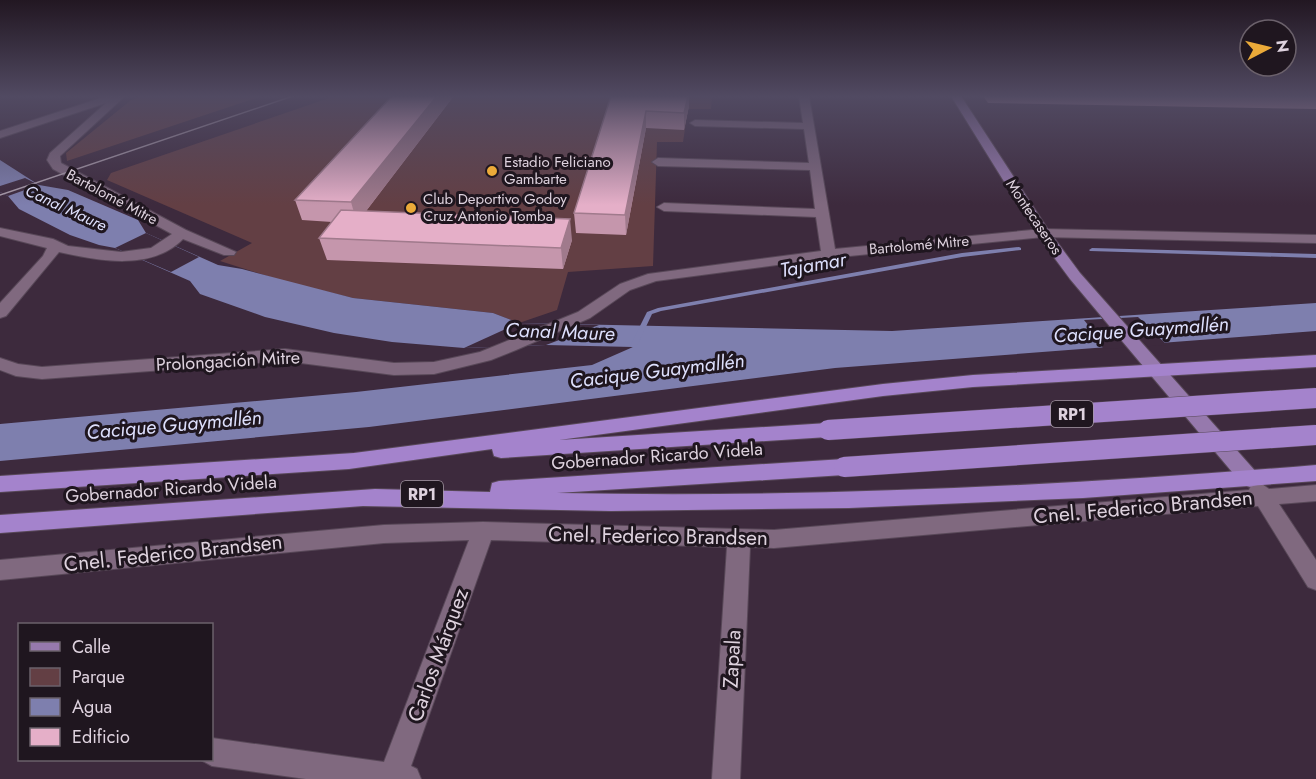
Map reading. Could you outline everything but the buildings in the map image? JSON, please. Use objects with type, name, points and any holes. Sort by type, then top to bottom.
[{"type":"highway","points":[[349,460],[883,390],[973,381],[1316,360]]},
{"type":"highway","name":"Gobernador Ricardo Videla","points":[[0,484],[1316,398]]},
{"type":"highway","name":"Gobernador Ricardo Videla","points":[[0,524],[1316,435]]},
{"type":"highway","points":[[363,498],[692,502],[1148,488],[1316,473]]},
{"type":"main road","name":"Montecaseros","points":[[979,132],[1043,233],[1109,318],[1250,479]]},
{"type":"street","name":"Bartolomé Mitre","points":[[80,132],[64,145],[53,160],[66,173],[176,238],[229,252]]},
{"type":"street","points":[[809,132],[829,254]]},
{"type":"street","points":[[658,162],[815,167]]},
{"type":"street","points":[[664,207],[822,213]]},
{"type":"street","points":[[0,232],[48,242],[54,247],[96,256],[134,256],[176,238]]},
{"type":"street","name":"Bartolomé Mitre","points":[[654,277],[829,254],[1043,233],[1316,239]]},
{"type":"street","points":[[0,314],[50,257],[54,247]]},
{"type":"street","name":"Prolongación Mitre","points":[[0,364],[16,370],[42,373],[285,355],[417,370],[458,363],[510,346],[597,308],[625,287],[654,277]]},
{"type":"street","points":[[1250,479],[1264,497],[1316,580]]},
{"type":"street","name":"Cnel. Federico Brandsen","points":[[0,570],[326,537],[483,531],[774,539],[1316,493]]},
{"type":"street","name":"Carlos Márquez","points":[[398,778],[483,531]]},
{"type":"street","name":"Zapala","points":[[726,779],[739,539]]},
{"type":"street","points":[[213,752],[398,778]]},
{"type":"green space","points":[[91,132],[153,132],[67,161],[66,153]]},
{"type":"green space","name":"Club Deportivo Godoy Cruz Antonio Tomba","points":[[229,132],[684,132],[683,142],[657,142],[653,266],[568,272],[557,310],[519,323],[493,313],[353,298],[283,281],[220,261],[252,243],[107,180],[111,173]]},
{"type":"water","points":[[0,160],[39,185],[68,190],[138,220],[146,233],[218,265],[242,269],[353,298],[493,313],[519,323],[892,331],[1316,303],[1316,331],[835,368],[369,427],[0,461],[0,424],[356,392],[592,365],[633,347],[546,345],[464,348],[392,342],[334,333],[265,317],[200,294],[190,281],[115,248],[70,235],[19,209],[8,196],[0,192]]},
{"type":"pier","points":[[25,178],[39,185],[8,196],[0,192],[0,186]]},
{"type":"pier","points":[[146,233],[199,257],[171,272],[115,248]]},
{"type":"pier","points":[[1138,317],[1167,345],[1103,349],[1100,340],[1084,320]]},
{"type":"pier","points":[[519,323],[599,325],[546,345],[464,348]]},
{"type":"waterway","name":"Tajamar","points":[[634,346],[649,313],[660,309],[962,255],[1019,249]]},
{"type":"waterway","name":"Tajamar","points":[[1092,250],[1316,256]]},
{"type":"tram line","points":[[0,195],[185,132]]},
{"type":"place","name":"Estadio Feliciano Gambarte","points":[[492,171]]},
{"type":"place","name":"Club Deportivo Godoy Cruz Antonio Tomba","points":[[411,208]]},
{"type":"water label","name":"Canal Maure","points":[[66,208]]},
{"type":"water label","name":"Cacique Guaymallén","points":[[1141,330]]},
{"type":"water label","name":"Canal Maure","points":[[560,332]]},
{"type":"water label","name":"Cacique Guaymallén","points":[[657,371]]},
{"type":"water label","name":"Cacique Guaymallén","points":[[174,425]]}]
